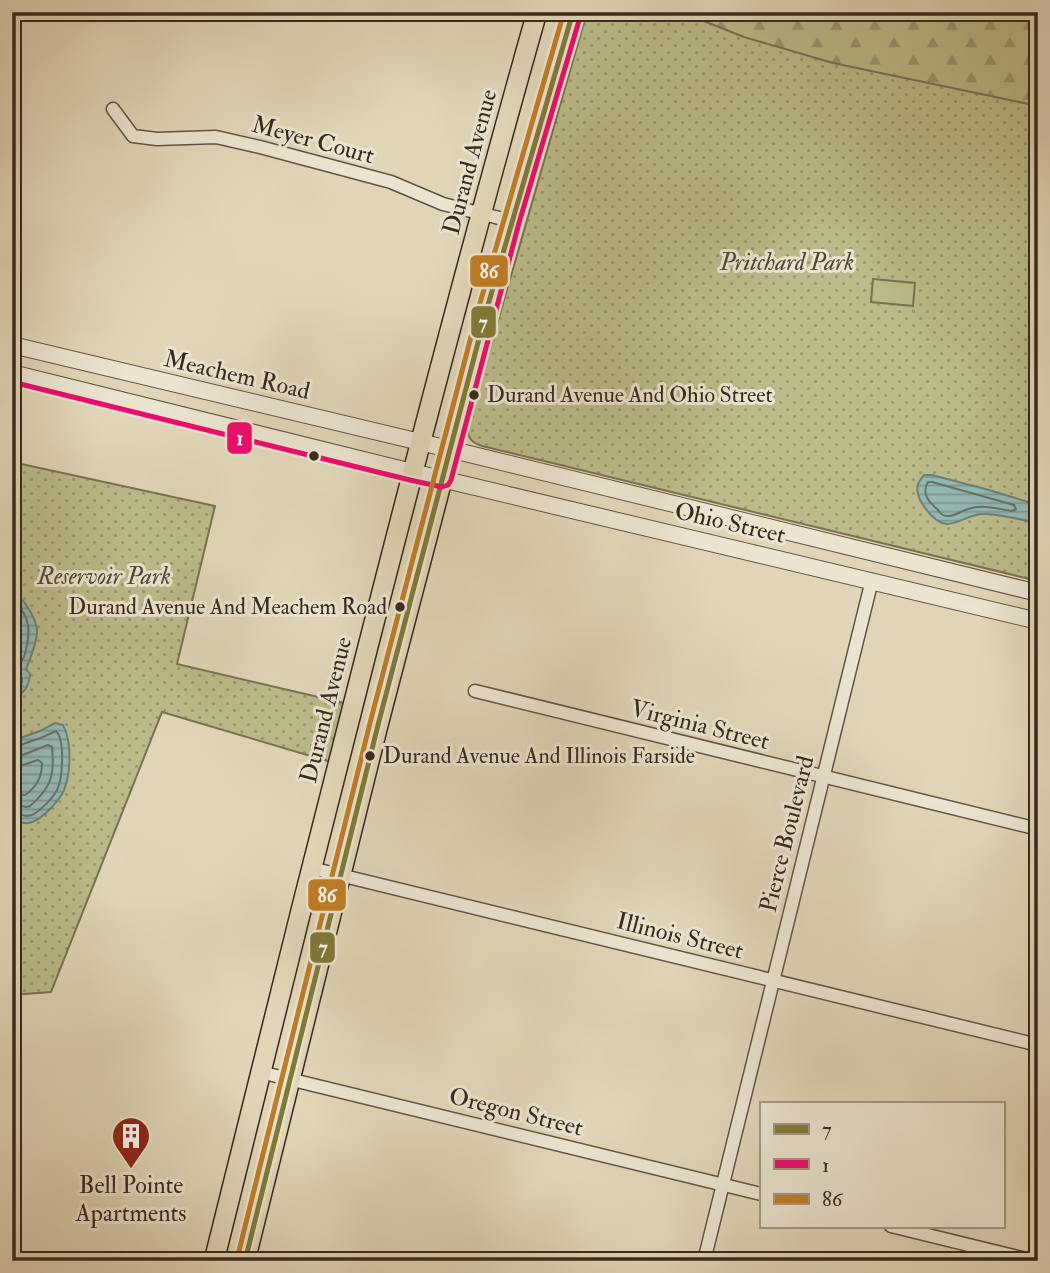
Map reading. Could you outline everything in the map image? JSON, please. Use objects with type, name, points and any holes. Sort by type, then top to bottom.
[{"type":"main road","name":"Durand Avenue","points":[[214,1261],[412,472],[537,12]]},
{"type":"main road","points":[[245,1261],[374,738],[486,312],[573,12]]},
{"type":"street","name":"Meyer Court","points":[[113,109],[133,136],[157,139],[216,137],[260,146],[391,182],[443,204],[511,221]]},
{"type":"street","name":"Meachem Road","points":[[12,345],[451,450]]},
{"type":"street","name":"Meachem Road","points":[[12,373],[412,472]]},
{"type":"street","points":[[186,416],[191,388]]},
{"type":"street","name":"Ohio Street","points":[[451,450],[1038,593]]},
{"type":"street","name":"Ohio Street","points":[[412,472],[1038,621]]},
{"type":"street","name":"Pierce Boulevard","points":[[704,1261],[872,580]]},
{"type":"street","name":"Virginia Street","points":[[475,691],[1038,829]]},
{"type":"street","name":"Illinois Street","points":[[311,868],[1038,1045]]},
{"type":"street","name":"Oregon Street","points":[[260,1072],[760,1194]]},
{"type":"street","points":[[899,1228],[1034,1261]]},
{"type":"green space","name":"Pritchard Park","points":[[587,12],[1038,12],[1038,581],[482,446],[470,438],[468,425]]},
{"type":"green space","points":[[681,12],[1038,12],[1038,106],[833,63],[744,37]]},
{"type":"green space","points":[[873,279],[915,283],[913,306],[871,302]]},
{"type":"green space","name":"Reservoir Park","points":[[12,462],[215,506],[177,664],[344,703],[331,762],[162,712],[51,992],[12,995]]},
{"type":"water","points":[[924,475],[1038,505],[1038,523],[984,514],[952,524],[942,523],[931,515],[919,496],[918,484]]},
{"type":"water","points":[[12,590],[28,608],[37,629],[26,669],[30,674],[28,683],[23,692],[12,698]]},
{"type":"water","points":[[55,723],[63,725],[69,748],[69,766],[64,790],[54,805],[36,820],[26,823],[12,819],[12,741]]},
{"type":"transit line","name":"86","points":[[237,1259],[370,723],[478,310],[564,12]]},
{"type":"transit line","name":"7","points":[[245,1261],[378,725],[486,312],[573,12]]},
{"type":"transit line","name":"1","points":[[12,382],[410,480],[442,487],[448,485],[519,223],[581,14]]},
{"type":"place","name":"Durand Avenue And Ohio Street","points":[[474,395]]},
{"type":"place","name":"Durand Avenue And Meachem Road","points":[[400,607]]},
{"type":"place","name":"Durand Avenue And Illinois Farside","points":[[370,756]]},
{"type":"place","name":"Bell Pointe Apartments","points":[[131,1170]]}]
